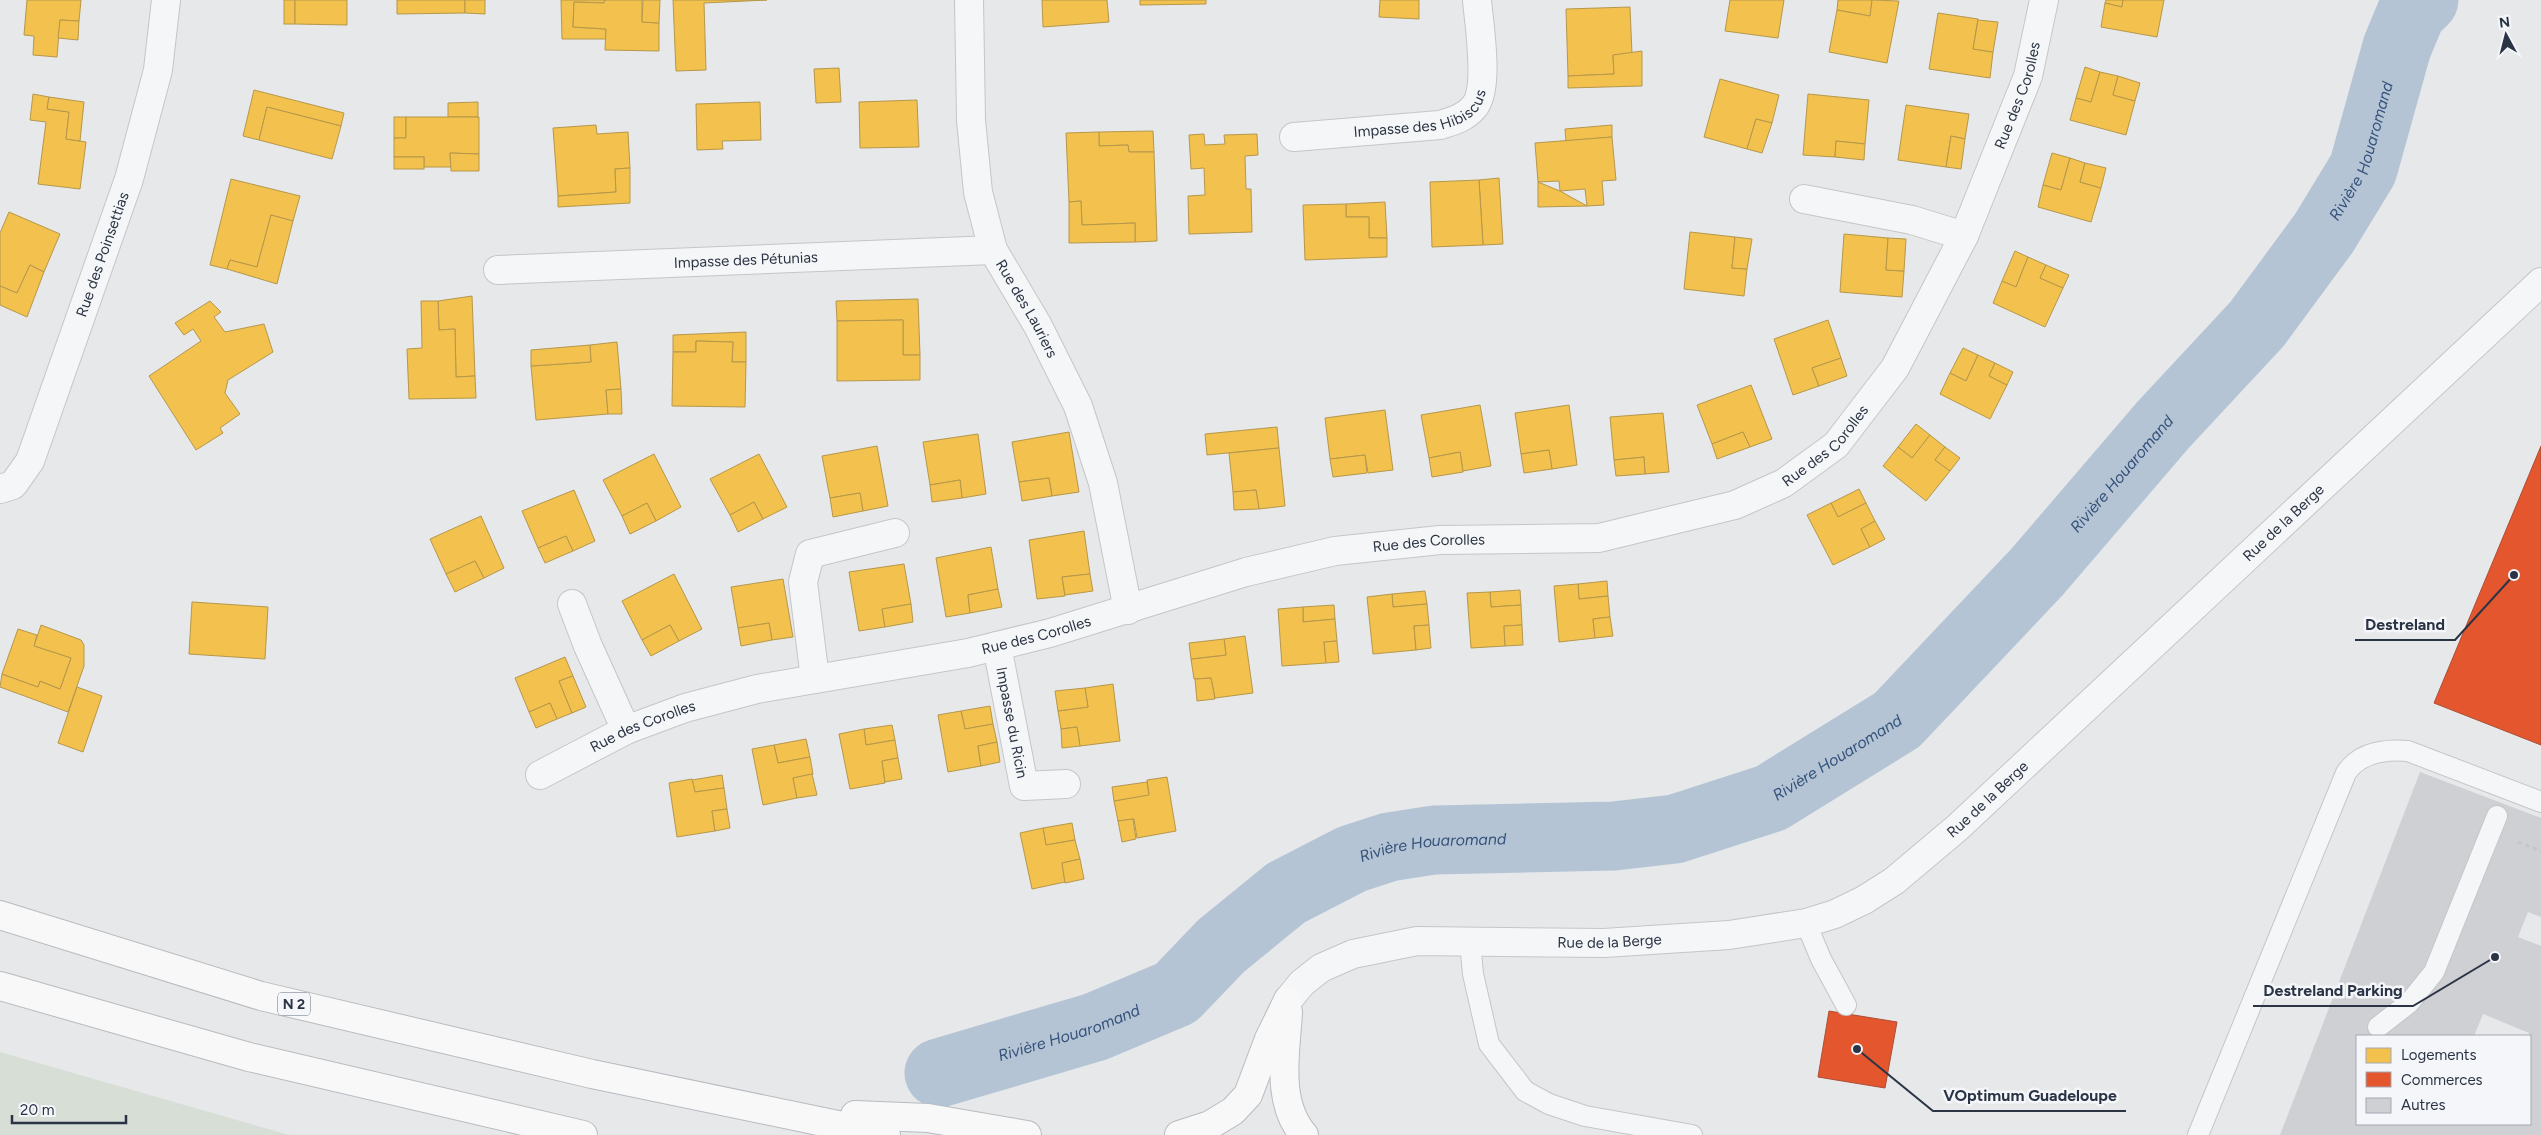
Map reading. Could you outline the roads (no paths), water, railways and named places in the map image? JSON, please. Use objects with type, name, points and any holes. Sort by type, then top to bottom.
[{"type":"highway","points":[[0,895],[208,963],[383,1008],[592,1074]]},
{"type":"highway","name":"N 2","points":[[0,915],[261,996],[592,1074],[761,1111],[886,1135]]},
{"type":"highway","points":[[0,986],[249,1057],[583,1135]]},
{"type":"highway","points":[[1179,1135],[1210,1125],[1234,1111],[1248,1094],[1269,1039],[1288,1000]]},
{"type":"highway","points":[[1288,1000],[1286,1092],[1290,1112],[1304,1135]]},
{"type":"highway","points":[[761,1111],[928,1118],[1027,1135]]},
{"type":"street","name":"Rue des Poinsettias","points":[[0,489],[13,485],[30,461],[129,179],[158,70],[166,0]]},
{"type":"street","name":"Rue des Lauriers","points":[[969,0],[971,120],[978,192],[993,250],[1038,326],[1078,406],[1103,483],[1128,610]]},
{"type":"street","name":"Impasse des Hibiscus","points":[[1294,137],[1440,125],[1459,119],[1475,107],[1481,89],[1482,59],[1477,0]]},
{"type":"street","name":"Rue des Corolles","points":[[540,775],[626,730],[686,708],[757,689],[968,653],[1128,610],[1246,572],[1335,551],[1440,540],[1599,538],[1735,505],[1784,483],[1836,445],[1895,368],[1964,236],[2028,76],[2044,0]]},
{"type":"street","points":[[1804,199],[1912,220],[1964,236]]},
{"type":"street","name":"Impasse des Pétunias","points":[[498,270],[993,250]]},
{"type":"street","name":"Rue de la Berge","points":[[1288,1000],[1302,983],[1321,968],[1353,954],[1417,941],[1614,942],[1729,935],[1772,930],[1806,923],[1835,914],[1886,886],[1957,828],[2541,282]]},
{"type":"street","points":[[815,679],[803,582],[810,554],[894,533]]},
{"type":"street","points":[[572,604],[588,646],[626,730]]},
{"type":"street","name":"Impasse du Ricin","points":[[996,646],[1024,786],[1066,784]]},
{"type":"lane","points":[[2198,1135],[2346,773],[2352,764],[2364,756],[2392,750],[2408,751],[2541,802]]},
{"type":"lane","points":[[2378,1027],[2409,1003],[2434,972],[2497,816]]},
{"type":"lane","points":[[1806,923],[1821,959],[1846,1005]]},
{"type":"lane","points":[[1470,941],[1473,974],[1490,1044],[1525,1091],[1549,1104],[1585,1116],[1692,1135]]},
{"type":"waterway","name":"Rivière Houaromand","points":[[939,1073],[1095,1027],[1176,993],[1221,946],[1286,893],[1352,859],[1389,847],[1434,840],[1614,836],[1675,829],[1771,798],[1897,720],[2037,572],[2163,425],[2257,324],[2324,233],[2363,169],[2397,47],[2412,11],[2424,0]]},
{"type":"place","name":"Destreland","points":[[2514,575]]},
{"type":"place","name":"Destreland Parking","points":[[2495,957]]},
{"type":"place","name":"VOptimum Guadeloupe","points":[[1857,1049]]}]
